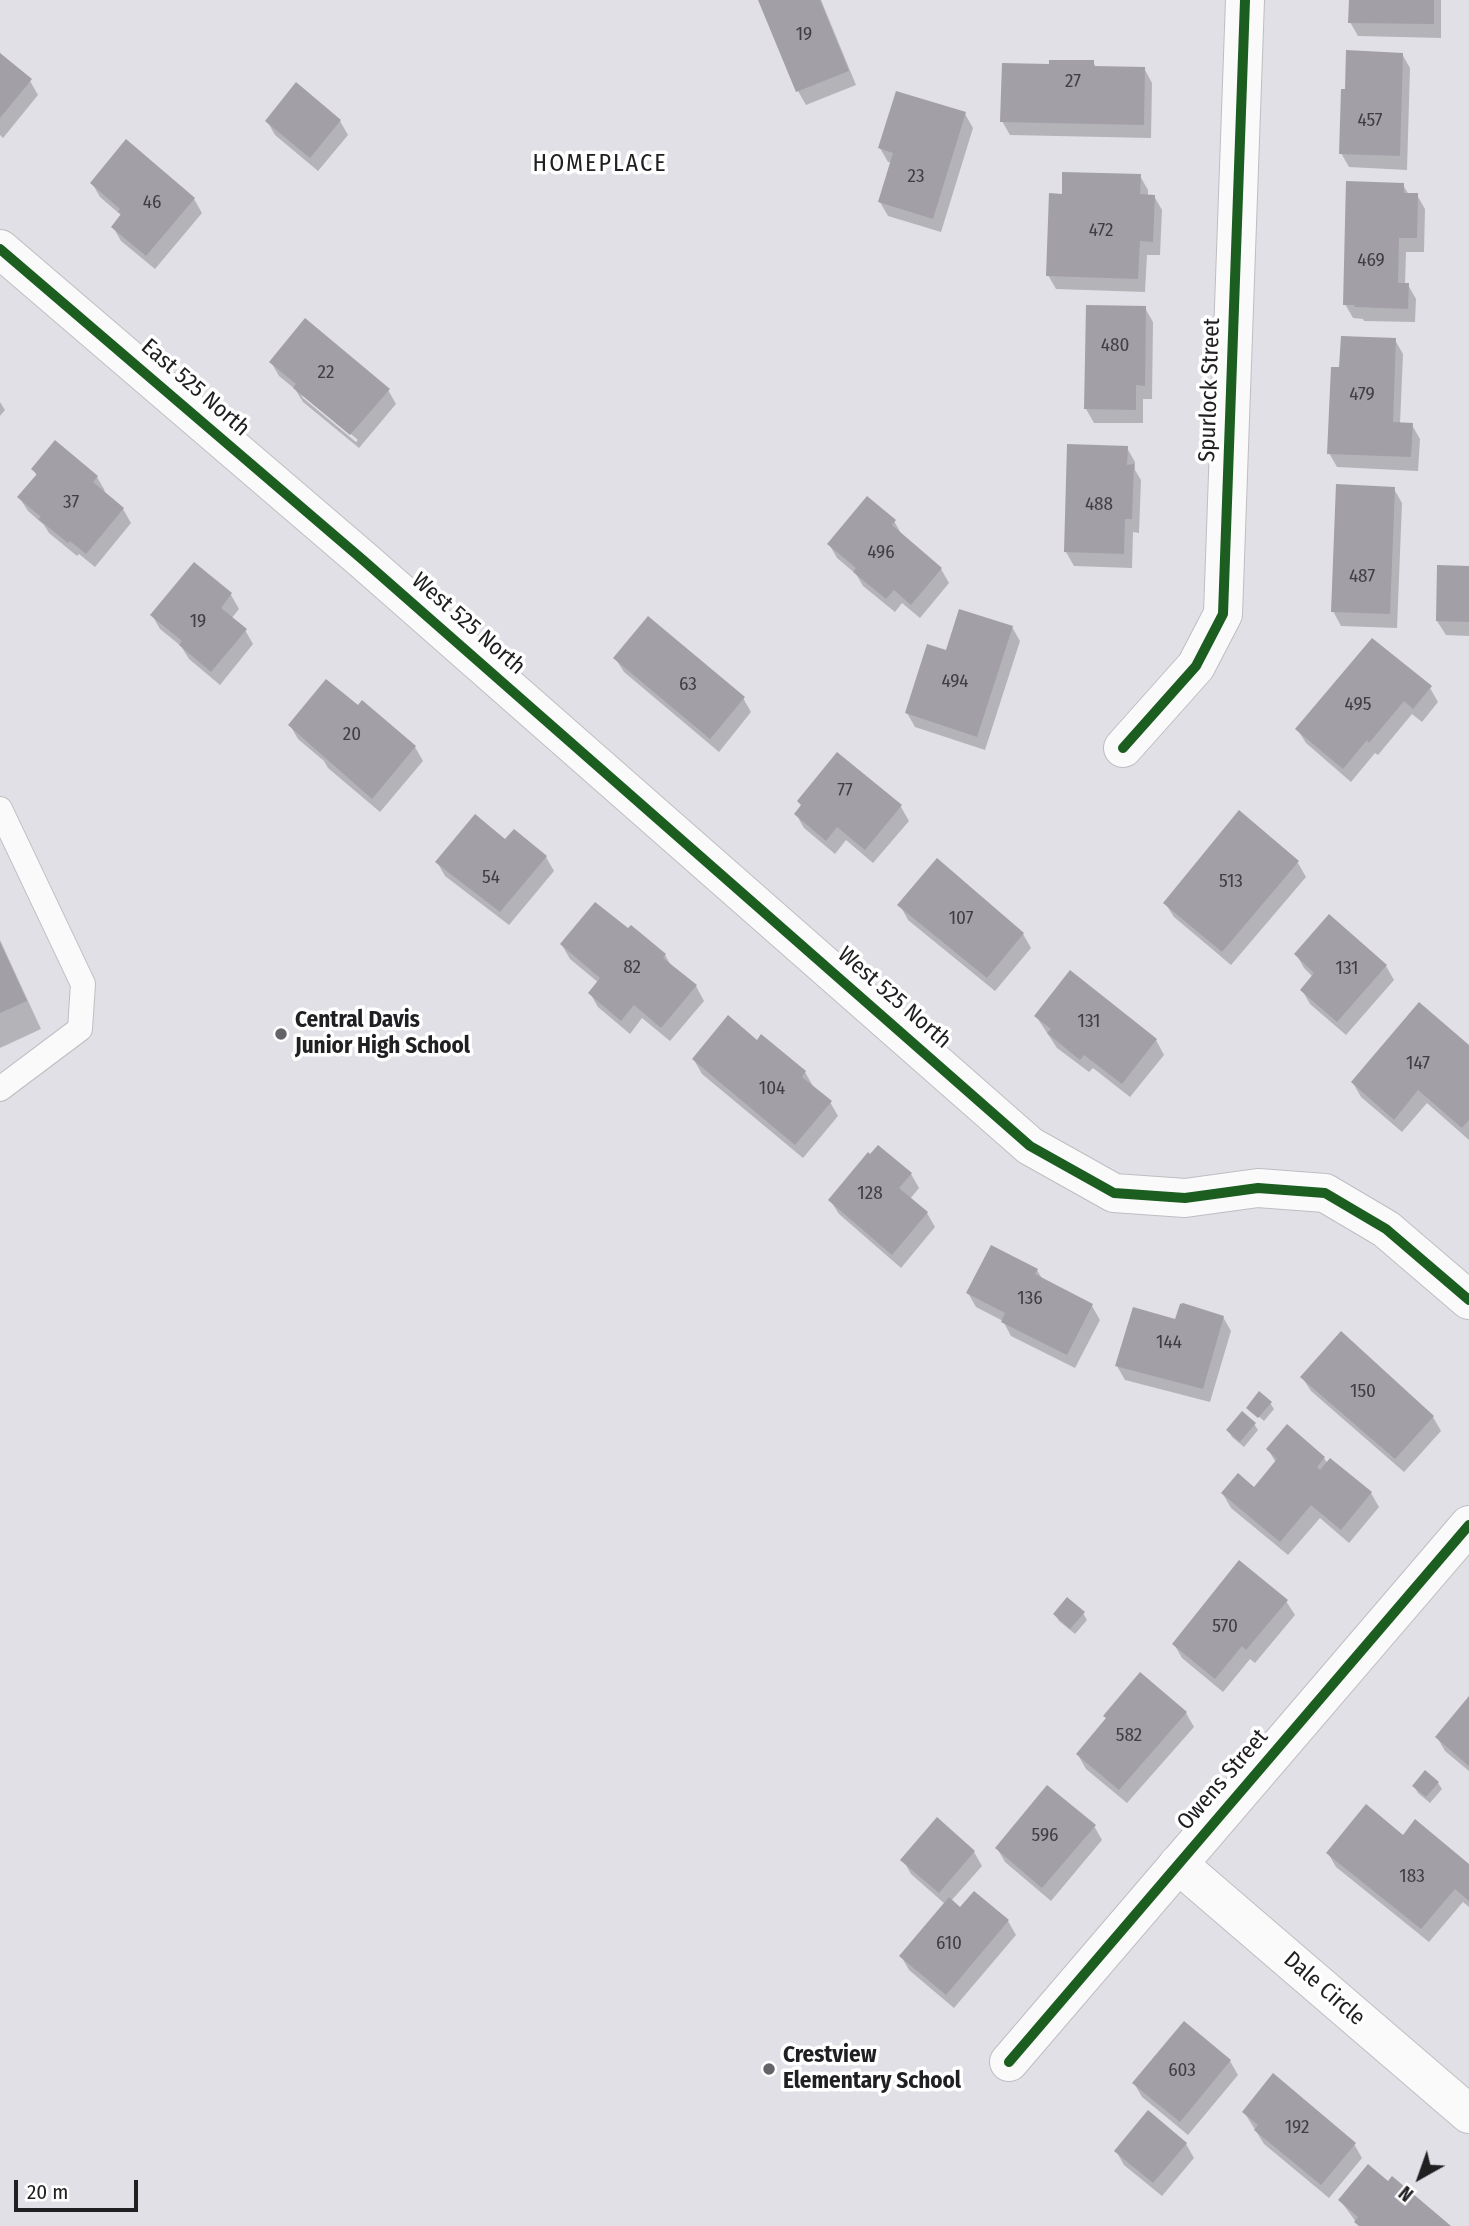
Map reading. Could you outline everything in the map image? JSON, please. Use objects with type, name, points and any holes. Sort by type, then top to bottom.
[{"type":"street","name":"Spurlock Street","points":[[1123,748],[1196,666],[1223,614],[1245,0]]},
{"type":"street","name":"East 525 North","points":[[0,249],[363,560]]},
{"type":"street","name":"West 525 North","points":[[363,560],[1030,1146],[1114,1193],[1185,1198],[1258,1188],[1325,1193],[1386,1229],[1469,1300]]},
{"type":"street","name":"Owens Street","points":[[1009,2062],[1469,1525]]},
{"type":"street","name":"Dale Circle","points":[[1178,1864],[1469,2114]]},
{"type":"lane","points":[[0,809],[83,984],[80,1029],[0,1089]]},
{"type":"building","points":[[758,0],[820,0],[849,71],[796,92]]},
{"type":"building","points":[[1349,0],[1434,0],[1434,24],[1348,23]]},
{"type":"building","points":[[1346,50],[1403,53],[1400,156],[1339,154],[1341,89],[1345,89]]},
{"type":"building","points":[[0,53],[32,79],[0,118]]},
{"type":"building","points":[[1049,60],[1094,60],[1094,66],[1145,67],[1144,125],[1000,122],[1002,63],[1049,64]]},
{"type":"building","points":[[296,82],[341,120],[310,158],[265,121]]},
{"type":"building","points":[[896,91],[966,112],[933,219],[878,202],[893,153],[878,148]]},
{"type":"building","points":[[126,139],[195,198],[146,256],[111,227],[121,214],[118,212],[120,209],[90,183]]},
{"type":"building","points":[[1062,172],[1141,174],[1140,194],[1155,195],[1153,242],[1140,241],[1138,279],[1046,276],[1049,193],[1062,194]]},
{"type":"building","points":[[1346,181],[1404,183],[1404,193],[1418,193],[1417,238],[1399,238],[1398,283],[1409,283],[1408,309],[1343,305]]},
{"type":"building","points":[[1086,305],[1146,306],[1145,386],[1136,385],[1136,410],[1084,409]]},
{"type":"building","points":[[305,318],[390,389],[350,435],[293,388],[296,384],[269,362]]},
{"type":"building","points":[[1341,336],[1396,338],[1393,422],[1413,423],[1411,457],[1327,454],[1331,367],[1339,367]]},
{"type":"building","points":[[55,440],[98,476],[93,482],[124,508],[86,554],[38,519],[41,517],[17,497],[37,474],[31,469]]},
{"type":"building","points":[[1067,444],[1128,446],[1127,465],[1134,464],[1132,519],[1125,519],[1124,554],[1064,552]]},
{"type":"building","points":[[1336,484],[1395,487],[1390,614],[1331,612]]},
{"type":"building","points":[[867,496],[896,520],[892,525],[942,568],[911,605],[894,590],[886,599],[853,572],[856,568],[827,544]]},
{"type":"building","points":[[194,562],[232,593],[221,608],[247,629],[211,672],[179,645],[182,641],[150,615]]},
{"type":"building","points":[[1437,565],[1469,566],[1469,622],[1436,621]]},
{"type":"building","points":[[959,609],[1013,626],[977,737],[905,713],[927,644],[946,650]]},
{"type":"building","points":[[648,616],[745,697],[710,739],[613,658]]},
{"type":"building","points":[[1372,638],[1432,686],[1413,709],[1404,701],[1343,769],[1295,729]]},
{"type":"building","points":[[326,679],[358,705],[362,700],[416,746],[372,799],[288,725]]},
{"type":"building","points":[[837,752],[902,805],[865,850],[837,827],[826,841],[794,814],[801,805],[797,801]]},
{"type":"building","points":[[1239,810],[1299,861],[1222,952],[1163,903]]},
{"type":"building","points":[[475,814],[505,839],[514,829],[547,856],[500,912],[435,862]]},
{"type":"building","points":[[937,858],[1024,933],[987,978],[897,905]]},
{"type":"building","points":[[595,902],[628,928],[631,925],[666,954],[663,958],[697,985],[661,1028],[634,1005],[621,1021],[588,993],[600,978],[560,944]]},
{"type":"building","points":[[1329,914],[1387,965],[1337,1022],[1300,990],[1314,973],[1294,954]]},
{"type":"building","points":[[0,942],[27,1001],[0,1013]]},
{"type":"building","points":[[1070,970],[1157,1039],[1122,1084],[1084,1055],[1080,1060],[1047,1033],[1051,1029],[1034,1016]]},
{"type":"building","points":[[1419,1002],[1469,1045],[1469,1120],[1462,1128],[1418,1090],[1394,1120],[1351,1082]]},
{"type":"building","points":[[728,1015],[757,1040],[761,1034],[806,1071],[802,1077],[832,1101],[795,1145],[692,1059]]},
{"type":"building","points":[[878,1145],[912,1173],[899,1188],[928,1212],[892,1255],[828,1200],[868,1152],[870,1154]]},
{"type":"building","points":[[991,1245],[1038,1269],[1035,1274],[1093,1304],[1067,1355],[1001,1322],[1005,1313],[966,1293]]},
{"type":"building","points":[[1180,1304],[1224,1316],[1203,1389],[1115,1366],[1133,1307],[1175,1319]]},
{"type":"building","points":[[1341,1331],[1434,1416],[1395,1459],[1300,1377]]},
{"type":"building","points":[[1259,1391],[1272,1402],[1258,1418],[1246,1408]]},
{"type":"building","points":[[1242,1411],[1256,1423],[1240,1442],[1226,1430]]},
{"type":"building","points":[[1287,1424],[1325,1457],[1317,1467],[1320,1470],[1330,1458],[1372,1492],[1341,1530],[1311,1505],[1280,1542],[1221,1493],[1238,1473],[1254,1487],[1277,1459],[1266,1449]]},
{"type":"building","points":[[1239,1560],[1288,1600],[1246,1650],[1242,1646],[1215,1679],[1172,1644]]},
{"type":"building","points":[[1067,1597],[1085,1612],[1070,1629],[1053,1614]]},
{"type":"building","points":[[1140,1672],[1187,1712],[1119,1790],[1076,1754]]},
{"type":"building","points":[[1469,1696],[1469,1766],[1435,1737]]},
{"type":"building","points":[[1425,1770],[1439,1782],[1426,1797],[1412,1786]]},
{"type":"building","points":[[1047,1785],[1096,1825],[1042,1888],[995,1848]]},
{"type":"building","points":[[1366,1804],[1403,1835],[1415,1819],[1469,1864],[1469,1901],[1455,1889],[1421,1929],[1326,1853]]},
{"type":"building","points":[[937,1817],[975,1851],[939,1893],[900,1860]]},
{"type":"building","points":[[974,1891],[1009,1920],[946,1995],[899,1956],[949,1897],[960,1907]]},
{"type":"building","points":[[1184,2021],[1231,2060],[1180,2122],[1132,2083]]},
{"type":"building","points":[[1273,2073],[1356,2143],[1321,2185],[1254,2130],[1258,2125],[1242,2112]]},
{"type":"building","points":[[1148,2110],[1187,2143],[1153,2183],[1114,2151]]},
{"type":"building","points":[[1368,2164],[1388,2181],[1392,2176],[1451,2226],[1359,2226],[1354,2222],[1358,2217],[1338,2200]]},
{"type":"cycle path","points":[[1123,748],[1196,666],[1223,614],[1245,0]]},
{"type":"cycle path","points":[[0,249],[363,560],[1030,1146],[1114,1193],[1185,1198],[1258,1188],[1325,1193],[1386,1229],[1469,1300]]},
{"type":"cycle path","points":[[1009,2062],[1469,1525]]},
{"type":"place","name":"Central Davis Junior High School","points":[[281,1034]]},
{"type":"place","name":"Crestview Elementary School","points":[[769,2069]]},
{"type":"district","name":"HOMEPLACE","points":[[600,164]]}]
